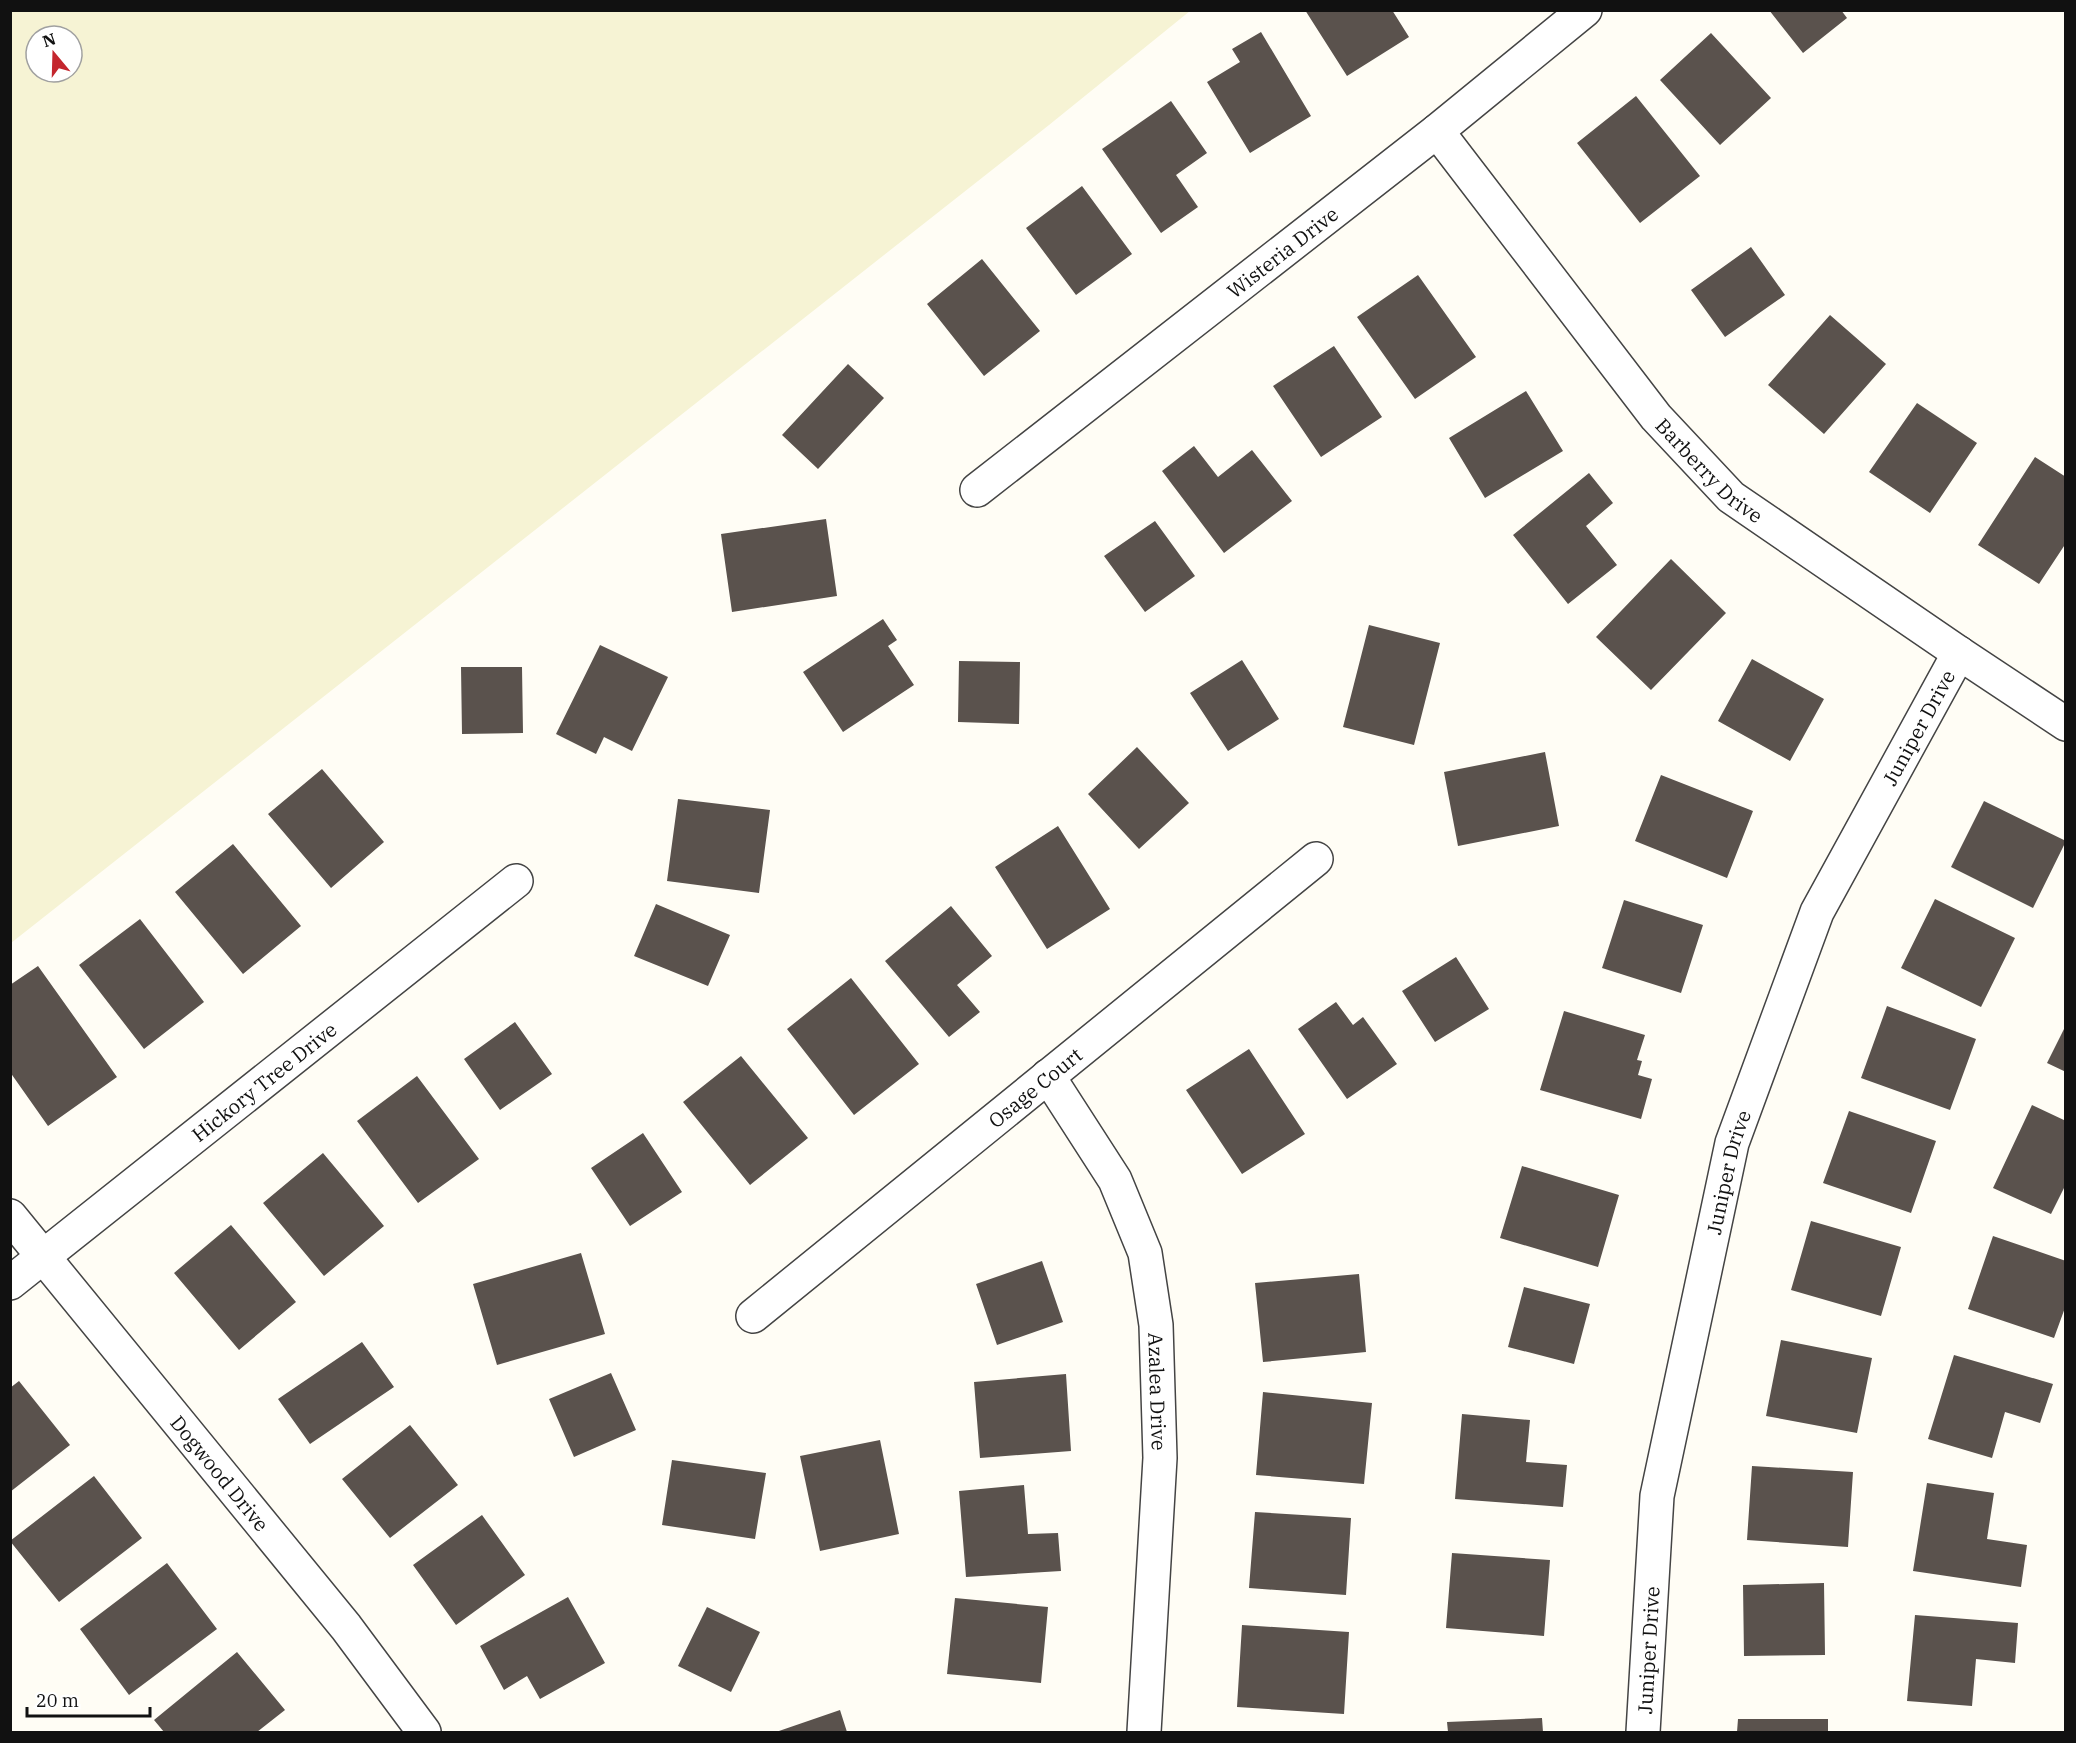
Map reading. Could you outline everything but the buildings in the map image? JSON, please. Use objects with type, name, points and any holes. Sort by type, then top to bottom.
[{"type":"street","name":"Wisteria Drive","points":[[977,490],[1437,131],[1585,10]]},
{"type":"street","name":"Barberry Drive","points":[[1437,131],[1656,417],[1731,497],[2066,724]]},
{"type":"street","name":"Juniper Drive","points":[[1643,1732],[1657,1496],[1732,1143],[1817,912],[1959,653]]},
{"type":"street","name":"Osage Court","points":[[753,1316],[1316,859]]},
{"type":"street","name":"Hickory Tree Drive","points":[[10,1283],[516,881]]},
{"type":"street","name":"Azalea Drive","points":[[1048,1076],[1115,1180],[1145,1253],[1156,1325],[1160,1458],[1144,1732]]},
{"type":"street","name":"Dogwood Drive","points":[[10,1216],[346,1627],[424,1732]]},
{"type":"shaded area","points":[[11,10],[1190,11],[1049,125],[11,943]]}]
